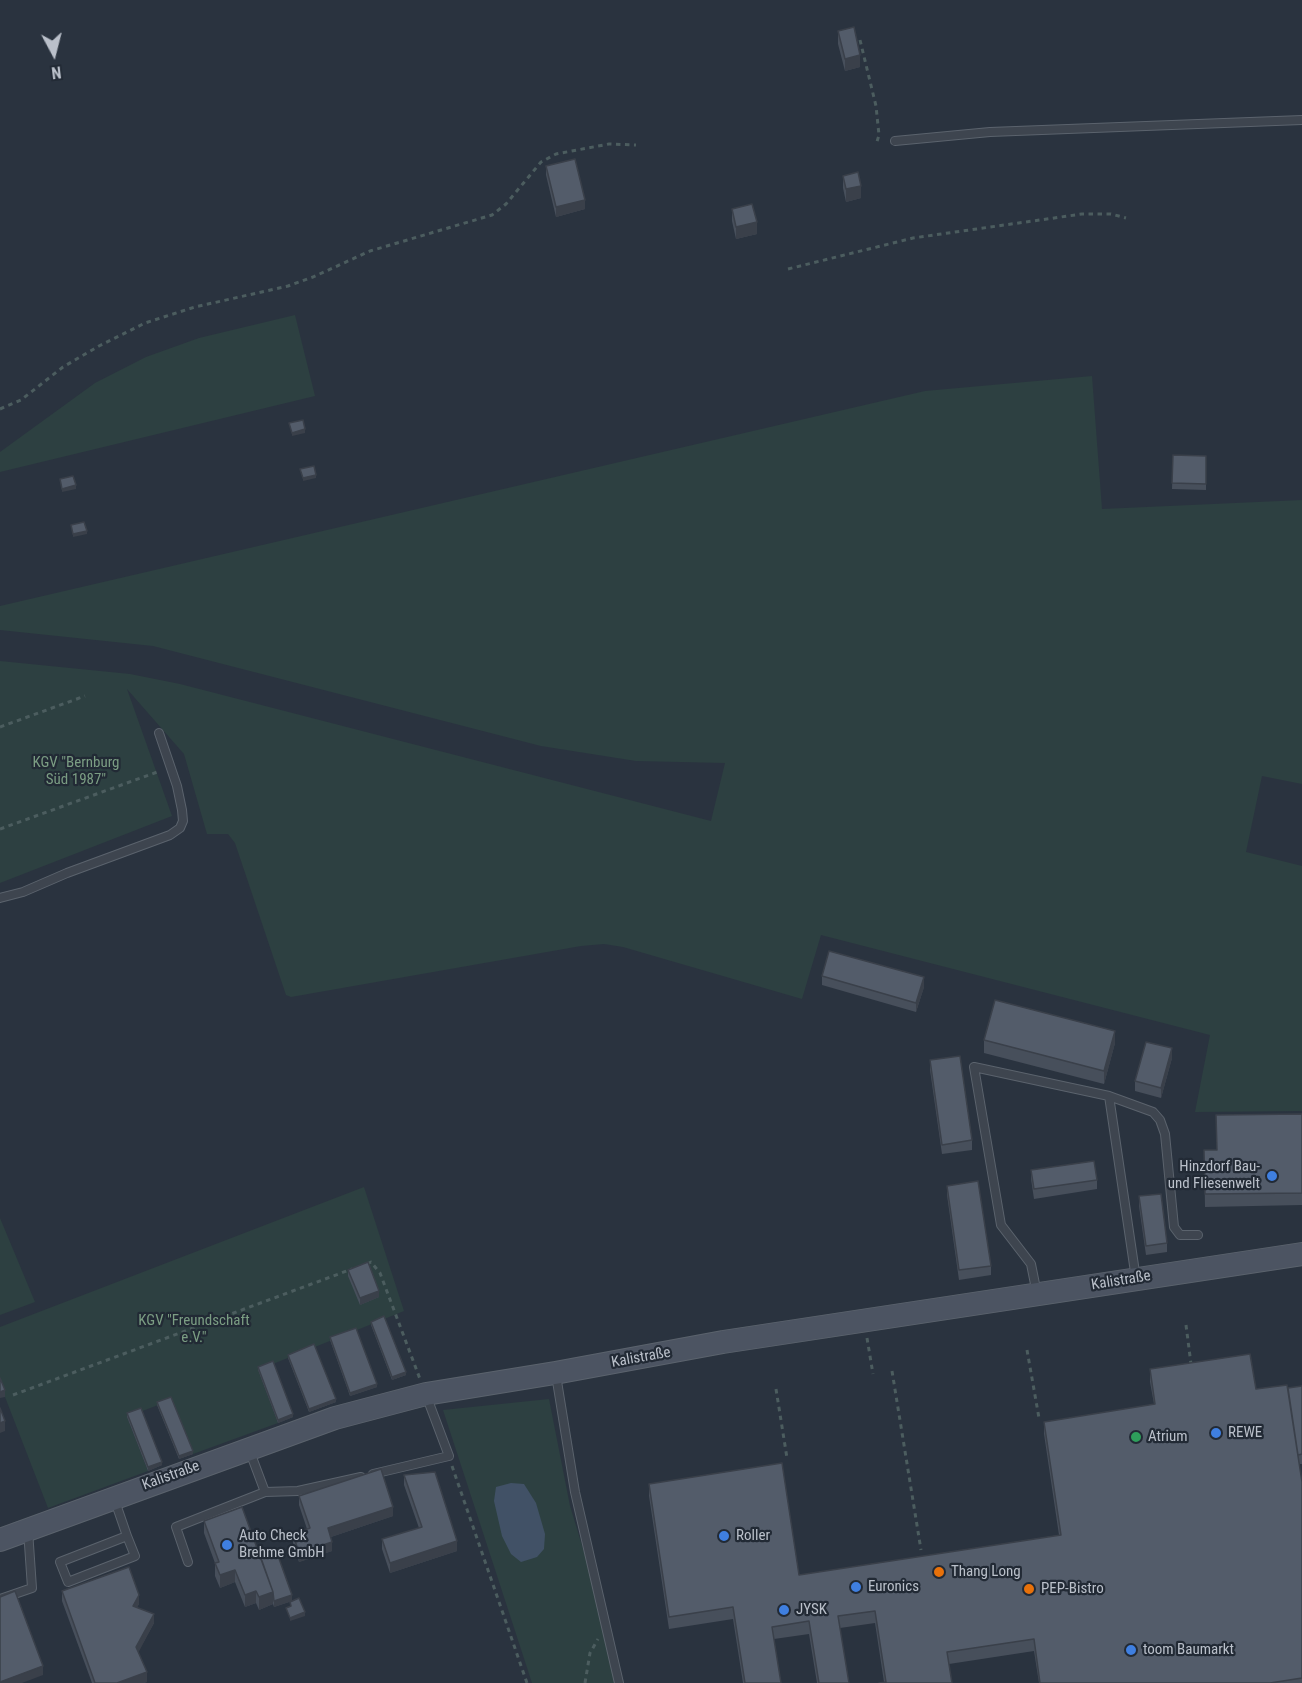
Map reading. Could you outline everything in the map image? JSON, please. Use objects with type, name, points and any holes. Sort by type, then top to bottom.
[{"type":"street","name":"Kalistraße","points":[[0,1540],[335,1418],[426,1394],[723,1342],[1302,1256]]},
{"type":"lane","points":[[895,141],[990,132],[1302,120]]},
{"type":"lane","points":[[0,898],[23,892],[170,835],[180,828],[183,821],[182,810],[159,733]]},
{"type":"lane","points":[[1037,1294],[1031,1264],[1001,1225],[974,1067],[1109,1096],[1153,1112],[1160,1120],[1165,1134],[1174,1227],[1180,1235],[1198,1235]]},
{"type":"lane","points":[[1109,1096],[1136,1279]]},
{"type":"lane","points":[[555,1373],[575,1492],[619,1683]]},
{"type":"lane","points":[[188,1562],[176,1527],[265,1492],[298,1491],[449,1456],[426,1394]]},
{"type":"lane","points":[[248,1448],[265,1492]]},
{"type":"lane","points":[[113,1498],[135,1556],[68,1582],[60,1562],[127,1536]]},
{"type":"lane","points":[[0,1599],[32,1588],[28,1530]]},
{"type":"path","points":[[860,40],[876,106],[879,135],[876,145]]},
{"type":"path","points":[[0,409],[21,400],[63,367],[145,323],[195,307],[288,286],[313,277],[370,250],[492,215],[506,204],[541,162],[556,154],[609,144],[636,145]]},
{"type":"path","points":[[788,268],[913,238],[1082,214],[1111,214],[1126,218]]},
{"type":"path","points":[[0,727],[85,696]]},
{"type":"path","points":[[0,829],[170,767]]},
{"type":"path","points":[[13,1395],[371,1262],[380,1273],[426,1394]]},
{"type":"path","points":[[864,1321],[873,1374]]},
{"type":"path","points":[[1186,1325],[1192,1366]]},
{"type":"path","points":[[1027,1350],[1039,1418]]},
{"type":"path","points":[[892,1371],[921,1550]]},
{"type":"path","points":[[776,1389],[787,1458]]},
{"type":"path","points":[[449,1456],[527,1683]]},
{"type":"path","points":[[585,1683],[590,1653],[607,1625]]},
{"type":"green space","points":[[295,315],[315,396],[0,472],[0,452],[95,383],[146,357],[199,338]]},
{"type":"green space","name":"KGV \"Bernburg Süd 1987\"","points":[[1092,376],[1102,509],[1302,500],[1302,784],[1262,776],[1246,852],[1302,866],[1302,1111],[1195,1112],[1210,1035],[821,935],[802,999],[623,947],[604,944],[581,946],[291,997],[286,995],[235,843],[228,834],[207,834],[184,754],[127,689],[172,816],[0,883],[0,661],[130,674],[180,684],[711,821],[725,763],[636,761],[541,746],[153,646],[0,630],[0,606],[925,391]]},
{"type":"green space","name":"KGV \"Freundschaft e.V.\"","points":[[364,1187],[404,1311],[258,1370],[278,1423],[193,1454],[171,1400],[127,1417],[148,1471],[48,1508],[0,1384],[0,1327]]},
{"type":"green space","points":[[0,1218],[35,1302],[0,1315]]},
{"type":"green space","points":[[549,1399],[570,1506],[624,1683],[532,1683],[443,1410]]},
{"type":"water","points":[[511,1483],[524,1484],[536,1503],[545,1534],[544,1549],[537,1557],[521,1562],[511,1554],[502,1536],[494,1501],[496,1487]]},
{"type":"building","points":[[854,27],[860,55],[845,59],[838,31]]},
{"type":"building","points":[[575,159],[585,200],[556,207],[546,166]]},
{"type":"building","points":[[858,172],[861,186],[846,189],[843,176]]},
{"type":"building","points":[[752,204],[757,222],[736,227],[732,209]]},
{"type":"building","points":[[303,420],[305,429],[292,433],[289,423]]},
{"type":"building","points":[[1173,455],[1206,456],[1206,484],[1172,483]]},
{"type":"building","points":[[314,466],[316,475],[303,478],[300,469]]},
{"type":"building","points":[[73,476],[76,485],[62,489],[60,479]]},
{"type":"building","points":[[84,522],[87,531],[73,534],[71,525]]},
{"type":"building","points":[[829,951],[924,977],[916,1003],[822,976]]},
{"type":"building","points":[[995,1000],[1115,1031],[1104,1071],[984,1040]]},
{"type":"building","points":[[1146,1042],[1172,1048],[1161,1088],[1135,1081]]},
{"type":"building","points":[[960,1056],[972,1140],[942,1145],[930,1060]]},
{"type":"building","points":[[1302,1114],[1302,1193],[1205,1194],[1204,1150],[1217,1150],[1216,1115]]},
{"type":"building","points":[[1094,1161],[1097,1180],[1034,1189],[1031,1170]]},
{"type":"building","points":[[978,1181],[991,1266],[959,1270],[947,1186]]},
{"type":"building","points":[[1161,1194],[1167,1243],[1146,1246],[1139,1196]]},
{"type":"building","points":[[368,1262],[379,1291],[360,1298],[348,1270]]},
{"type":"building","points":[[384,1316],[406,1372],[392,1377],[371,1322]]},
{"type":"building","points":[[356,1328],[377,1384],[350,1393],[330,1337]]},
{"type":"building","points":[[314,1344],[336,1399],[309,1409],[288,1355]]},
{"type":"building","points":[[1250,1354],[1256,1389],[1287,1385],[1302,1482],[1302,1678],[1270,1683],[1040,1683],[1034,1639],[947,1652],[952,1683],[879,1683],[886,1682],[875,1611],[838,1616],[849,1683],[819,1683],[809,1621],[772,1627],[781,1683],[745,1683],[733,1607],[669,1617],[649,1484],[782,1463],[799,1575],[1061,1535],[1044,1422],[1155,1404],[1150,1369]]},
{"type":"building","points":[[273,1361],[293,1414],[278,1420],[258,1367]]},
{"type":"building","points":[[0,1378],[5,1390],[0,1392]]},
{"type":"building","points":[[1302,1386],[1302,1454],[1298,1455],[1288,1388]]},
{"type":"building","points":[[171,1397],[193,1451],[179,1456],[157,1402]]},
{"type":"building","points":[[0,1408],[5,1421],[0,1423]]},
{"type":"building","points":[[141,1408],[162,1462],[148,1467],[127,1413]]},
{"type":"building","points":[[381,1469],[393,1507],[328,1528],[332,1542],[299,1553],[293,1534],[310,1528],[299,1496]]},
{"type":"building","points":[[435,1472],[457,1541],[390,1563],[382,1539],[422,1527],[404,1475]]},
{"type":"building","points":[[242,1507],[273,1592],[259,1597],[256,1591],[245,1595],[235,1570],[220,1575],[215,1563],[219,1562],[204,1521]]},
{"type":"building","points":[[277,1553],[292,1595],[274,1601],[261,1558]]},
{"type":"building","points":[[129,1567],[139,1595],[133,1606],[154,1614],[136,1647],[147,1672],[117,1683],[95,1683],[62,1591]]},
{"type":"building","points":[[15,1591],[43,1666],[0,1682],[0,1597]]},
{"type":"building","points":[[299,1598],[305,1612],[290,1618],[286,1608],[291,1606],[290,1602]]},
{"type":"place","name":"Hinzdorf Bau- und Fliesenwelt","points":[[1272,1176]]},
{"type":"place","name":"REWE","points":[[1216,1433]]},
{"type":"place","name":"Atrium","points":[[1136,1437]]},
{"type":"place","name":"Roller","points":[[724,1536]]},
{"type":"place","name":"Auto Check Brehme GmbH","points":[[227,1545]]},
{"type":"place","name":"Thang Long","points":[[939,1572]]},
{"type":"place","name":"Euronics","points":[[856,1587]]},
{"type":"place","name":"PEP-Bistro","points":[[1029,1589]]},
{"type":"place","name":"JYSK","points":[[784,1610]]},
{"type":"place","name":"toom Baumarkt","points":[[1131,1650]]}]
